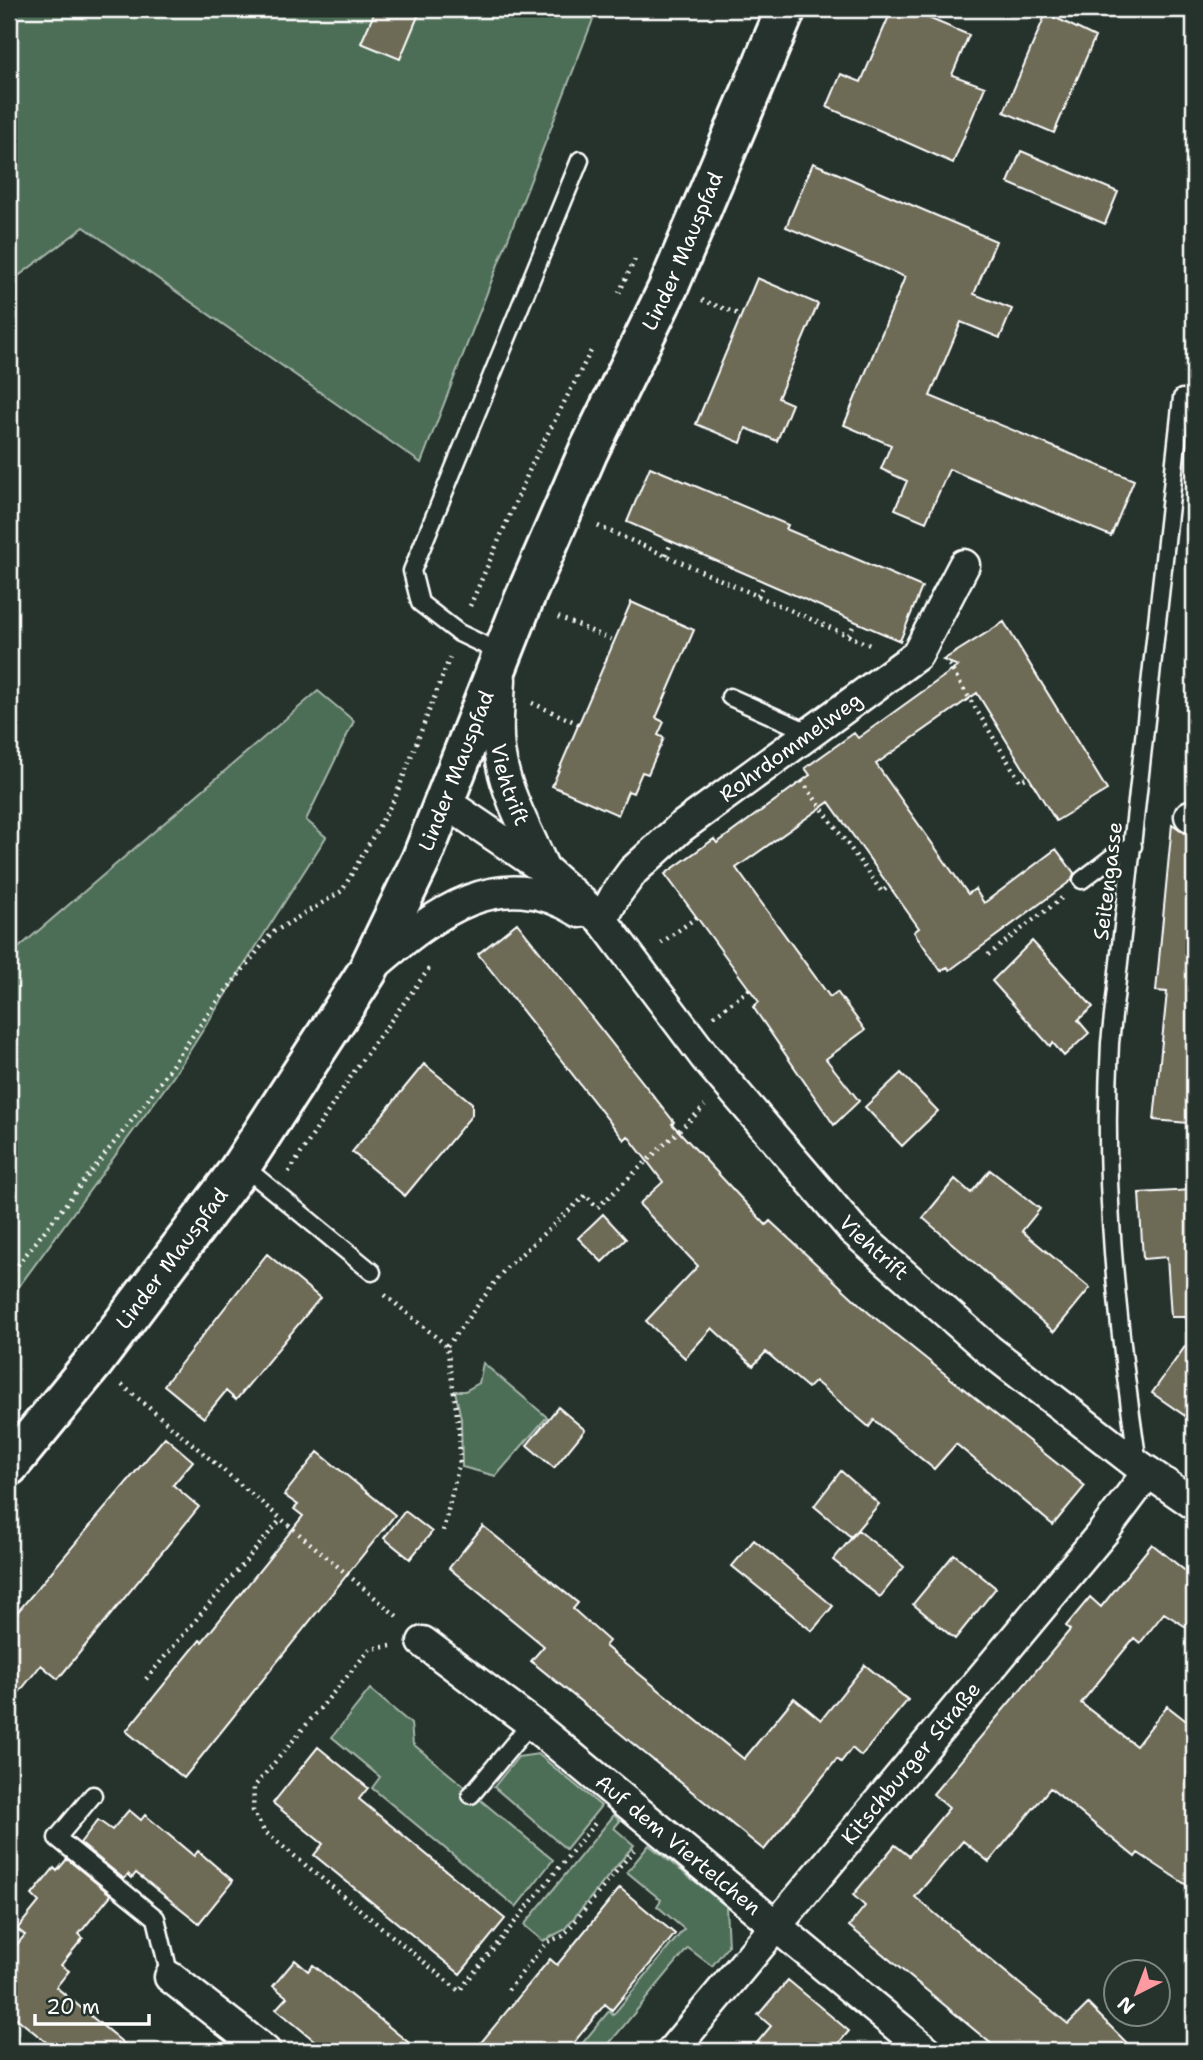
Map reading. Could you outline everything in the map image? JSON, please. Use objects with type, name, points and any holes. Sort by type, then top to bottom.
[{"type":"street","name":"Linder Mauspfad","points":[[9,1466],[94,1362],[242,1165],[367,972],[421,860],[501,671],[523,602],[562,510],[669,286],[786,9]]},
{"type":"street","name":"Rohrdommelweg","points":[[607,926],[616,894],[633,871],[671,837],[917,655],[964,565]]},
{"type":"street","name":"Viehtrift","points":[[501,671],[497,716],[501,762],[516,806],[544,869]]},
{"type":"street","name":"Viehtrift","points":[[445,802],[544,869],[607,926],[687,1035],[853,1230],[989,1350],[1143,1469],[1194,1504]]},
{"type":"street","name":"Viehtrift","points":[[367,972],[405,939],[472,896],[529,891],[566,903],[607,926]]},
{"type":"street","name":"Kitschburger Straße","points":[[672,2051],[1104,1531],[1143,1469]]},
{"type":"street","name":"Auf dem Viertelchen","points":[[423,1642],[531,1723],[927,2051]]},
{"type":"street","points":[[170,1977],[265,2051]]},
{"type":"lane","points":[[501,671],[420,603],[412,571],[580,160]]},
{"type":"lane","name":"Seitengasse","points":[[1143,1469],[1121,1353],[1106,1113],[1110,1043],[1182,398]]},
{"type":"lane","points":[[730,697],[811,733]]},
{"type":"lane","points":[[1082,880],[1116,854],[1133,846]]},
{"type":"lane","points":[[242,1165],[372,1272]]},
{"type":"lane","points":[[471,1796],[531,1723]]},
{"type":"lane","points":[[93,1795],[57,1838],[156,1918],[170,1977]]},
{"type":"path","points":[[1182,398],[1194,302]]},
{"type":"path","points":[[562,510],[871,645]]},
{"type":"path","points":[[666,555],[672,541]]},
{"type":"path","points":[[758,596],[763,584]]},
{"type":"path","points":[[523,602],[615,642]]},
{"type":"path","points":[[849,635],[855,622]]},
{"type":"path","points":[[925,640],[947,661],[1020,781],[1028,777]]},
{"type":"path","points":[[501,671],[579,724]]},
{"type":"path","points":[[972,703],[980,698]]},
{"type":"path","points":[[783,755],[882,892],[889,886]]},
{"type":"path","points":[[828,816],[835,810]]},
{"type":"path","points":[[9,1276],[147,1101],[210,1011],[272,933],[342,891],[374,839]]},
{"type":"path","points":[[988,955],[1082,880]]},
{"type":"path","points":[[634,963],[697,917]]},
{"type":"path","points":[[687,1035],[750,989]]},
{"type":"path","points":[[447,1346],[505,1269],[586,1195],[597,1208],[728,1084]]},
{"type":"path","points":[[372,1272],[372,1283],[447,1346],[459,1429],[460,1460],[443,1531]]},
{"type":"path","points":[[94,1362],[389,1608],[423,1642]]},
{"type":"path","points":[[146,1679],[281,1519]]},
{"type":"path","points":[[423,1642],[370,1649],[254,1787],[253,1811],[264,1831],[459,1991],[618,1795]]},
{"type":"path","points":[[508,1990],[547,1942],[563,1936],[655,1825]]},
{"type":"green space","points":[[9,9],[597,9],[421,463],[84,227],[9,283]]},
{"type":"green space","points":[[318,691],[354,721],[306,820],[326,837],[173,1077],[9,1300],[9,956]]},
{"type":"green space","points":[[483,1363],[547,1417],[496,1476],[462,1467],[461,1418],[455,1391],[465,1391],[479,1383]]},
{"type":"green space","points":[[370,1689],[411,1724],[413,1744],[553,1860],[516,1907],[372,1788],[380,1777],[332,1737]]},
{"type":"green space","points":[[538,1754],[601,1806],[566,1849],[494,1787],[518,1757]]},
{"type":"green space","points":[[614,1815],[620,1821],[614,1828],[634,1845],[564,1930],[543,1941],[524,1925]]},
{"type":"green space","points":[[649,1845],[726,1906],[728,1946],[712,1966],[688,1948],[603,2051],[576,2051],[609,2011],[613,2015],[684,1929],[657,1906],[661,1900],[627,1872]]},
{"type":"building","points":[[376,9],[421,9],[400,59],[361,43]]},
{"type":"building","points":[[892,9],[907,9],[969,35],[952,75],[985,87],[953,163],[827,107],[841,74],[861,82]]},
{"type":"building","points":[[1046,13],[1095,37],[1054,133],[1004,112]]},
{"type":"building","points":[[1021,151],[1118,192],[1105,224],[1008,183]]},
{"type":"building","points":[[813,163],[996,241],[974,294],[1012,309],[1000,338],[961,322],[930,396],[1134,480],[1111,536],[949,469],[926,522],[895,509],[907,481],[881,469],[891,445],[844,425],[905,277],[786,227]]},
{"type":"building","points":[[757,278],[818,304],[778,398],[792,404],[777,441],[746,428],[741,443],[696,424]]},
{"type":"building","points":[[650,467],[788,525],[786,529],[922,587],[900,641],[627,522]]},
{"type":"building","points":[[631,602],[694,630],[656,718],[664,722],[658,735],[664,738],[648,774],[642,772],[633,793],[628,791],[618,815],[552,786]]},
{"type":"building","points":[[1004,622],[1107,790],[1056,821],[977,693],[876,764],[968,894],[975,889],[984,903],[1056,849],[1074,873],[1072,880],[950,970],[947,967],[941,971],[914,932],[919,928],[829,802],[736,868],[830,997],[837,992],[865,1030],[826,1059],[859,1101],[834,1125],[753,1007],[759,1002],[665,874],[714,839],[717,843],[810,775],[805,768],[854,733],[858,738],[958,666],[943,660]]},
{"type":"building","points":[[1172,824],[1185,833],[1194,834],[1194,1107],[1190,1107],[1188,1123],[1154,1120],[1167,992],[1156,991]]},
{"type":"building","points":[[517,923],[674,1122],[672,1124],[766,1225],[770,1221],[869,1313],[1085,1486],[1053,1525],[956,1444],[934,1469],[874,1420],[869,1427],[815,1381],[808,1388],[766,1352],[753,1366],[712,1328],[685,1358],[646,1321],[698,1266],[639,1204],[663,1182],[628,1136],[624,1140],[478,954]]},
{"type":"building","points":[[1032,941],[1093,1007],[1078,1020],[1089,1033],[1064,1056],[1053,1043],[1050,1046],[992,981]]},
{"type":"building","points":[[424,1064],[472,1103],[472,1115],[405,1196],[352,1152]]},
{"type":"building","points":[[901,1073],[938,1111],[902,1146],[865,1107]]},
{"type":"building","points":[[990,1170],[1040,1209],[1022,1231],[1090,1288],[1054,1332],[923,1218],[955,1179],[971,1193]]},
{"type":"building","points":[[1193,1190],[1194,1317],[1171,1317],[1167,1257],[1143,1259],[1139,1193]]},
{"type":"building","points":[[603,1214],[626,1239],[602,1262],[578,1238]]},
{"type":"building","points":[[267,1254],[320,1298],[236,1400],[226,1391],[204,1418],[164,1385]]},
{"type":"building","points":[[1194,1334],[1194,1422],[1152,1393]]},
{"type":"building","points":[[558,1407],[585,1430],[554,1468],[527,1445]]},
{"type":"building","points":[[165,1437],[193,1461],[173,1485],[199,1507],[58,1679],[41,1665],[9,1705],[9,1622]]},
{"type":"building","points":[[318,1452],[395,1515],[184,1778],[126,1731],[200,1640],[202,1642],[303,1516],[294,1509],[298,1505],[284,1495]]},
{"type":"building","points":[[841,1471],[879,1504],[851,1537],[814,1506]]},
{"type":"building","points":[[405,1511],[432,1532],[410,1559],[384,1538]]},
{"type":"building","points":[[483,1526],[578,1603],[573,1609],[609,1641],[605,1646],[744,1759],[794,1698],[821,1720],[865,1665],[908,1700],[861,1756],[852,1748],[841,1762],[837,1759],[764,1850],[531,1661],[544,1646],[449,1568]]},
{"type":"building","points":[[858,1530],[904,1567],[880,1597],[833,1560]]},
{"type":"building","points":[[754,1540],[833,1606],[812,1631],[732,1566]]},
{"type":"building","points":[[1152,1544],[1194,1578],[1194,1632],[1164,1613],[1140,1643],[1134,1638],[1081,1703],[1136,1746],[1167,1706],[1194,1727],[1194,1890],[1138,1853],[1135,1857],[1050,1788],[989,1862],[963,1841],[915,1897],[1068,2024],[1088,2004],[1102,2018],[1102,2028],[1112,2028],[1135,2051],[1000,2051],[849,1926],[865,1906],[853,1895],[895,1845],[909,1856],[949,1808],[933,1794],[1070,1630],[1066,1626],[1090,1597],[1101,1607]]},
{"type":"building","points":[[954,1554],[996,1588],[955,1639],[913,1604]]},
{"type":"building","points":[[318,1747],[368,1788],[359,1799],[505,1919],[460,1974],[314,1855],[323,1844],[273,1803]]},
{"type":"building","points":[[129,1810],[141,1820],[145,1815],[194,1856],[198,1851],[233,1881],[199,1923],[136,1873],[132,1878],[128,1874],[124,1879],[80,1843],[98,1820],[112,1830]]},
{"type":"building","points":[[67,1859],[111,1895],[79,1934],[83,1938],[61,1965],[69,1971],[56,1987],[133,2051],[57,2051],[9,2012],[9,1954],[25,1935],[17,1929],[39,1902],[32,1895],[54,1868],[57,1871]]},
{"type":"building","points":[[620,1888],[675,1934],[612,2010],[605,2004],[567,2051],[474,2051],[550,1959],[557,1965]]},
{"type":"building","points":[[295,1960],[308,1971],[313,1965],[419,2051],[327,2051],[276,2009],[287,1997],[273,1986]]},
{"type":"building","points":[[788,1980],[849,2031],[832,2051],[750,2051],[771,2026],[758,2015]]}]
